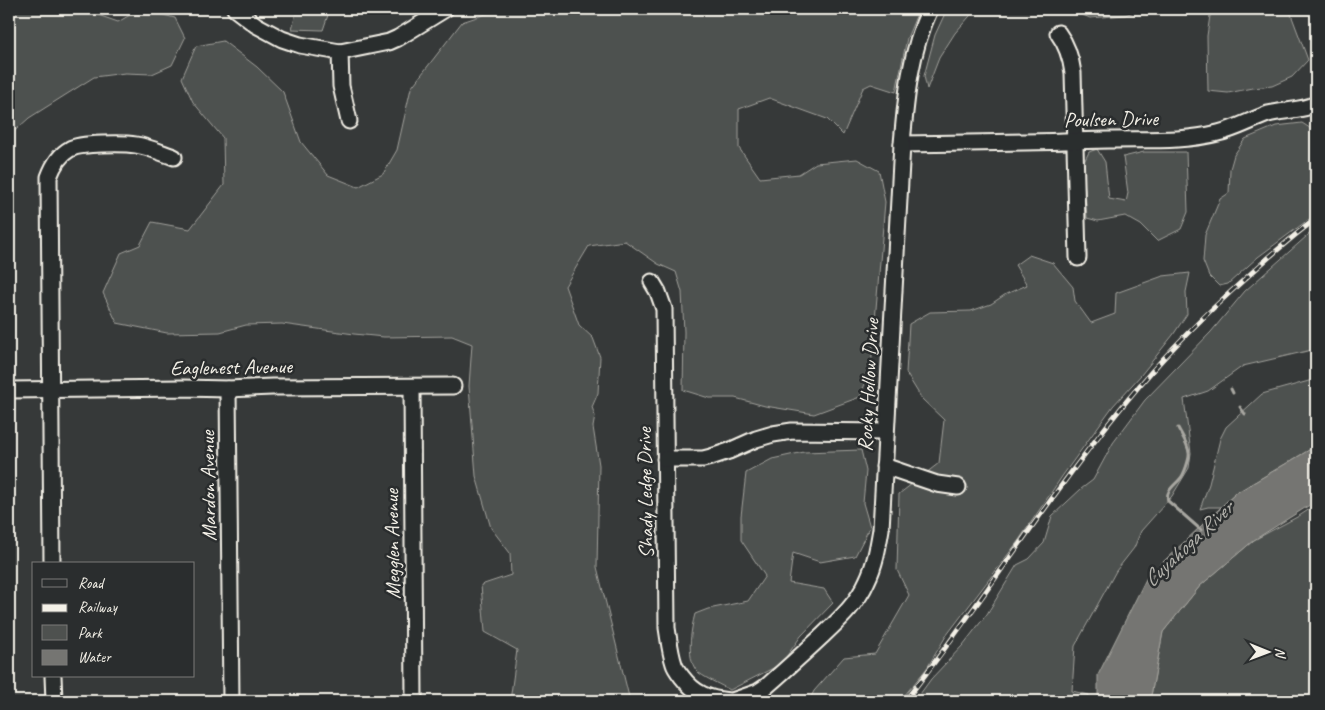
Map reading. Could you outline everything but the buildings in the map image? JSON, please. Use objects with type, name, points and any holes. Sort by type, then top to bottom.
[{"type":"street","points":[[235,9],[256,25],[282,39],[300,45],[340,52],[389,42],[445,9]]},
{"type":"street","name":"Rocky Hollow Drive","points":[[702,695],[714,700],[731,701],[758,692],[767,686],[842,617],[857,600],[874,565],[881,529],[902,144],[907,87],[916,46],[930,9]]},
{"type":"street","points":[[1058,33],[1065,42],[1073,73],[1078,258]]},
{"type":"street","points":[[340,52],[341,86],[349,121]]},
{"type":"street","name":"Poulsen Drive","points":[[902,144],[1198,137],[1234,129],[1267,115],[1316,104]]},
{"type":"street","points":[[52,562],[49,177],[52,168],[61,155],[71,148],[84,145],[137,145],[174,157]]},
{"type":"street","name":"Shady Ledge Drive","points":[[652,282],[664,309],[667,628],[674,666],[690,687],[702,695]]},
{"type":"street","name":"Eaglenest Avenue","points":[[9,390],[51,388],[228,389],[453,386]]},
{"type":"street","name":"Megglen Avenue","points":[[412,387],[414,701]]},
{"type":"street","name":"Mardon Avenue","points":[[228,389],[231,701]]},
{"type":"street","points":[[665,459],[702,459],[711,457],[773,434],[800,431],[886,432]]},
{"type":"street","points":[[884,466],[937,484],[958,487]]},
{"type":"street","points":[[53,678],[54,701]]},
{"type":"green space","points":[[9,9],[97,9],[98,15],[118,22],[140,9],[175,18],[185,38],[172,65],[152,74],[125,73],[94,77],[29,118],[9,136]]},
{"type":"green space","points":[[297,9],[330,9],[323,30],[292,29]]},
{"type":"green space","points":[[510,9],[609,11],[664,9],[919,9],[907,38],[896,92],[871,84],[863,88],[843,135],[827,119],[769,98],[739,109],[739,148],[760,178],[799,174],[816,163],[857,159],[879,171],[885,202],[871,368],[860,397],[814,414],[765,406],[735,398],[709,398],[683,390],[684,332],[682,292],[676,272],[658,264],[625,241],[589,246],[565,286],[579,325],[593,338],[600,357],[598,393],[592,407],[595,416],[593,427],[599,465],[597,567],[630,701],[510,701],[517,650],[485,632],[481,585],[511,575],[510,553],[491,528],[476,476],[469,386],[472,344],[452,336],[384,337],[282,324],[246,325],[220,332],[167,333],[117,323],[103,293],[121,253],[140,245],[152,222],[190,229],[224,185],[223,138],[193,102],[182,78],[196,46],[223,41],[257,67],[283,92],[301,142],[328,175],[358,187],[383,174],[397,150],[411,88],[462,22]]},
{"type":"green space","points":[[947,9],[976,9],[955,33],[939,58],[927,89],[924,76],[935,35]]},
{"type":"green space","points":[[1068,9],[1142,9],[1125,15],[1090,18]]},
{"type":"green space","points":[[1211,9],[1289,9],[1308,60],[1292,77],[1272,86],[1228,93],[1208,91],[1207,36]]},
{"type":"green space","points":[[1302,123],[1316,132],[1314,170],[1316,170],[1316,214],[1258,257],[1228,284],[1219,286],[1209,276],[1203,261],[1205,235],[1220,199],[1229,193],[1230,169],[1234,155],[1245,139],[1276,126]]},
{"type":"green space","points":[[1097,149],[1105,162],[1109,199],[1126,202],[1128,193],[1123,157],[1144,152],[1186,152],[1188,212],[1181,229],[1157,241],[1141,225],[1125,216],[1098,221],[1087,218],[1083,164],[1089,152]]},
{"type":"green space","points":[[1316,228],[1316,349],[1243,366],[1208,391],[1184,399],[1191,453],[1189,468],[1172,496],[1141,531],[1134,548],[1116,571],[1075,646],[1072,691],[1089,695],[1088,701],[915,701],[931,679],[963,645],[987,614],[1017,565],[1029,559],[1044,543],[1052,516],[1093,480],[1113,443],[1145,400],[1211,332],[1245,291]]},
{"type":"green space","points":[[1029,255],[1053,263],[1073,287],[1075,301],[1091,323],[1115,314],[1116,293],[1163,276],[1190,273],[1186,292],[1187,314],[1141,375],[1113,406],[1019,540],[946,636],[927,668],[900,701],[809,701],[814,691],[844,657],[875,654],[909,595],[897,570],[899,494],[939,463],[944,420],[922,399],[906,373],[909,324],[930,312],[971,311],[991,304],[1006,294],[1027,285],[1015,265]]},
{"type":"green space","points":[[1316,379],[1316,446],[1236,493],[1221,507],[1200,509],[1209,484],[1220,439],[1226,427],[1262,394]]},
{"type":"green space","points":[[861,450],[866,471],[863,503],[870,527],[855,556],[820,562],[793,553],[789,583],[824,589],[833,603],[801,636],[781,664],[730,690],[699,673],[692,661],[690,645],[695,614],[708,609],[748,601],[765,576],[741,540],[741,516],[746,473],[772,459],[804,452]]},
{"type":"green space","points":[[1316,505],[1316,701],[1150,701],[1163,632],[1200,586],[1254,540]]},
{"type":"water","name":"Cuyahoga River","points":[[1316,446],[1316,501],[1254,540],[1200,586],[1163,632],[1150,701],[1098,701],[1098,675],[1147,577],[1236,493]]},
{"type":"waterway","points":[[1231,389],[1233,393]]},
{"type":"waterway","points":[[1240,407],[1245,414]]},
{"type":"waterway","name":"Cuyahoga River","points":[[1178,428],[1185,440],[1189,455],[1182,477],[1169,491],[1167,497],[1168,501],[1201,530]]},
{"type":"railway","points":[[905,701],[1079,462],[1140,385],[1178,343],[1219,303],[1280,247],[1316,219]]}]
